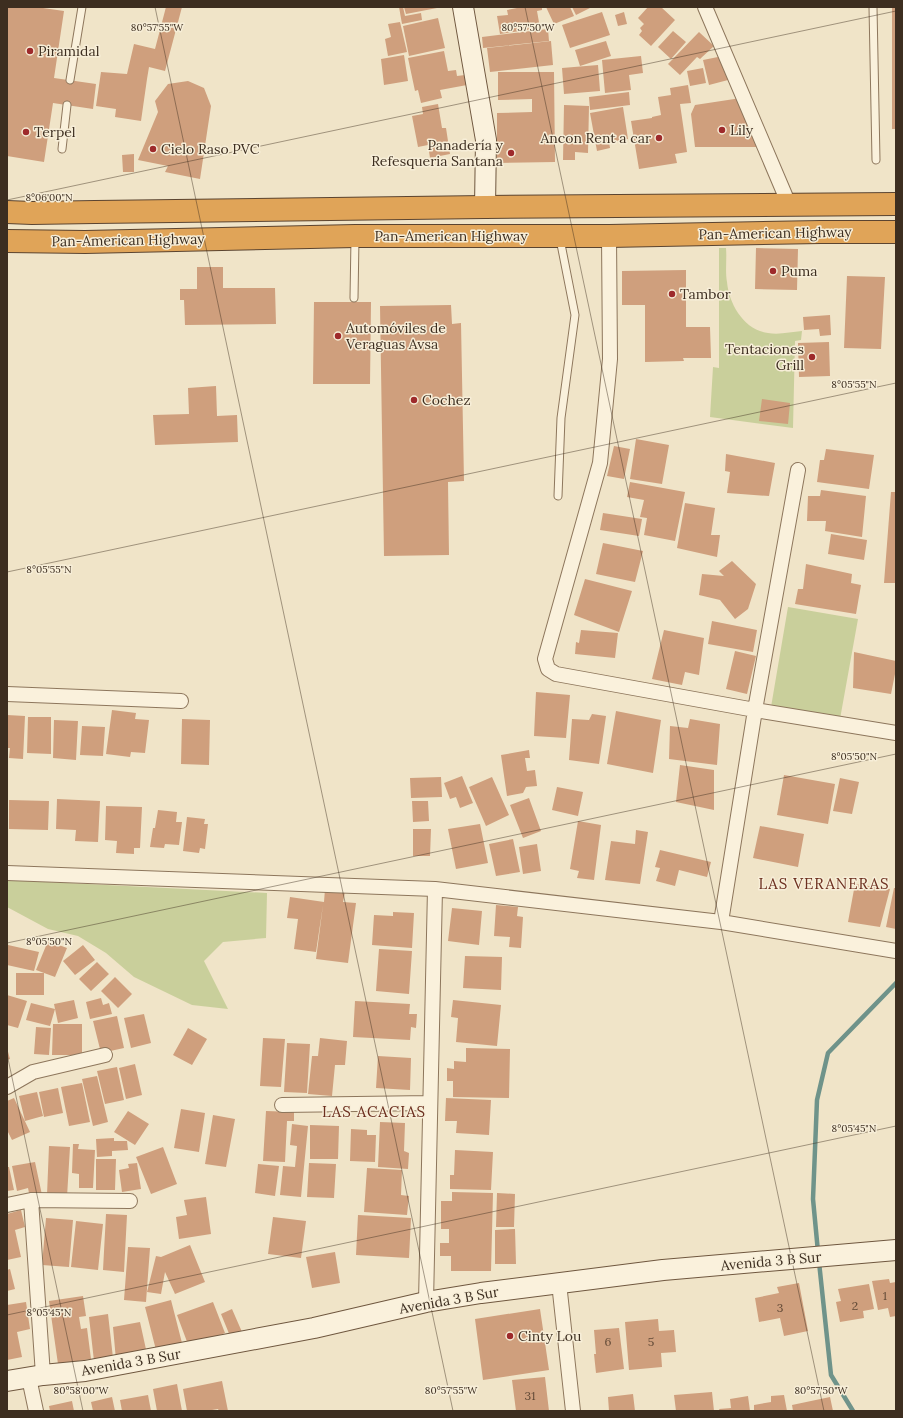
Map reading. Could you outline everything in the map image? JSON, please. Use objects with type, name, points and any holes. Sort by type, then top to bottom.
[{"type":"highway","name":"Pan-American Highway","points":[[7,212],[32,213],[485,207],[896,204]]},
{"type":"highway","points":[[305,237],[368,228],[462,222],[476,216],[485,207],[494,214],[510,221],[604,226],[660,234]]},
{"type":"highway","points":[[7,230],[85,242]]},
{"type":"highway","name":"Pan-American Highway","points":[[7,241],[85,242],[355,236],[609,236],[660,234],[896,232]]},
{"type":"street","points":[[463,7],[486,140],[485,207]]},
{"type":"street","points":[[704,7],[785,195],[787,204]]},
{"type":"street","points":[[609,236],[610,359],[600,463],[545,659],[548,669],[556,674],[755,710],[896,733]]},
{"type":"street","points":[[721,922],[755,710],[798,470]]},
{"type":"street","points":[[7,694],[181,701]]},
{"type":"street","points":[[7,873],[435,888],[721,922],[896,951]]},
{"type":"street","points":[[426,1302],[435,888]]},
{"type":"street","points":[[7,1087],[33,1072],[105,1055]]},
{"type":"street","points":[[282,1105],[430,1104]]},
{"type":"street","points":[[31,1200],[36,1411]]},
{"type":"street","points":[[7,1205],[31,1200],[130,1201]]},
{"type":"street","name":"Avenida 3 B Sur","points":[[7,1381],[36,1376],[85,1371],[314,1328],[426,1302],[663,1270],[896,1250]]},
{"type":"street","points":[[559,1283],[573,1411]]},
{"type":"lane","points":[[70,80],[82,7]]},
{"type":"lane","points":[[874,7],[876,160]]},
{"type":"lane","points":[[62,150],[67,105]]},
{"type":"lane","points":[[354,298],[355,236]]},
{"type":"lane","points":[[558,496],[561,418],[575,315],[560,236]]},
{"type":"green space","points":[[719,248],[726,248],[726,274],[728,290],[739,315],[745,321],[759,331],[772,334],[802,331],[801,340],[795,341],[793,428],[710,417],[713,367],[719,368]]},
{"type":"green space","points":[[788,607],[858,619],[840,719],[771,707]]},
{"type":"green space","points":[[7,880],[267,893],[266,938],[223,942],[204,961],[228,1009],[192,1005],[134,977],[106,953],[78,936],[48,929],[7,907]]},
{"type":"building","name":"Piramidal","points":[[7,7],[36,7],[64,11],[54,78],[96,84],[93,109],[53,103],[44,162],[7,156]]},
{"type":"building","points":[[166,7],[182,7],[165,71],[149,67],[141,121],[115,117],[116,109],[96,106],[101,72],[127,74],[134,44],[155,49]]},
{"type":"building","points":[[399,7],[403,7],[405,16],[421,13],[422,20],[402,24]]},
{"type":"building","points":[[404,7],[437,7],[437,8],[406,14]]},
{"type":"building","points":[[522,7],[542,7],[542,10],[537,11],[540,28],[500,34],[497,16],[508,15],[507,10]]},
{"type":"building","points":[[546,7],[570,7],[574,16],[554,24]]},
{"type":"building","points":[[572,7],[592,7],[576,15]]},
{"type":"building","points":[[648,7],[661,7],[675,20],[651,46],[639,35],[642,31],[640,28],[644,24],[638,18]]},
{"type":"building","points":[[892,7],[896,7],[896,129],[892,129]]},
{"type":"building","points":[[602,12],[610,35],[570,48],[562,25]]},
{"type":"building","points":[[624,12],[627,24],[618,26],[615,15]]},
{"type":"building","points":[[438,18],[445,48],[409,56],[403,26]]},
{"type":"building","points":[[400,22],[407,52],[388,56],[385,39],[391,37],[388,24]]},
{"type":"building","points":[[548,29],[549,41],[483,48],[482,37]]},
{"type":"building","points":[[673,31],[686,42],[671,59],[658,47]]},
{"type":"building","points":[[699,32],[714,46],[700,59],[697,57],[680,75],[668,64]]},
{"type":"building","points":[[551,41],[553,65],[490,72],[487,48]]},
{"type":"building","points":[[606,41],[611,56],[580,66],[575,50]]},
{"type":"building","points":[[444,51],[448,71],[456,70],[457,76],[465,75],[467,85],[440,90],[442,98],[421,103],[418,90],[415,91],[408,58]]},
{"type":"building","points":[[404,55],[408,81],[384,85],[381,59]]},
{"type":"building","points":[[641,56],[643,73],[629,75],[631,90],[605,93],[602,60]]},
{"type":"building","points":[[723,56],[728,80],[709,85],[703,60]]},
{"type":"building","points":[[598,65],[600,91],[564,94],[562,68]]},
{"type":"building","points":[[703,68],[706,83],[690,86],[687,71]]},
{"type":"building","points":[[498,72],[554,72],[555,162],[497,163],[497,113],[532,112],[532,99],[498,100]]},
{"type":"building","points":[[188,81],[204,88],[211,106],[200,179],[165,172],[168,166],[138,160],[158,112],[155,101],[168,84]]},
{"type":"building","name":"Ancon Rent a car","points":[[688,85],[691,103],[680,104],[687,152],[675,154],[677,163],[639,169],[631,121],[661,115],[658,97],[671,95],[670,88]]},
{"type":"building","points":[[629,92],[630,105],[590,110],[589,97]]},
{"type":"building","name":"Lily","points":[[741,98],[757,147],[695,147],[691,114],[695,105]]},
{"type":"building","points":[[438,104],[442,128],[446,128],[450,154],[430,158],[428,145],[418,147],[412,116],[423,114],[422,107]]},
{"type":"building","points":[[564,105],[589,106],[588,153],[575,152],[575,160],[563,160]]},
{"type":"building","points":[[623,107],[628,139],[609,142],[610,148],[597,151],[590,113]]},
{"type":"building","points":[[134,154],[134,172],[123,172],[122,155]]},
{"type":"building","points":[[756,248],[798,249],[797,290],[755,289]]},
{"type":"building","points":[[197,267],[223,267],[223,288],[275,288],[276,324],[185,325],[184,300],[180,300],[180,289],[197,289]]},
{"type":"building","points":[[686,270],[686,327],[710,327],[711,358],[683,358],[684,361],[645,362],[645,305],[622,305],[622,271]]},
{"type":"building","points":[[847,276],[885,277],[881,349],[844,348]]},
{"type":"building","points":[[314,302],[371,302],[370,384],[313,384]]},
{"type":"building","points":[[451,305],[452,324],[461,323],[464,481],[448,482],[449,555],[384,556],[380,306]]},
{"type":"building","points":[[830,315],[831,335],[820,336],[819,329],[804,330],[803,317]]},
{"type":"building","points":[[829,342],[830,376],[799,377],[798,343]]},
{"type":"building","points":[[216,386],[217,416],[237,415],[238,442],[155,445],[153,415],[189,414],[188,388]]},
{"type":"building","points":[[762,399],[790,403],[788,424],[759,421]]},
{"type":"building","points":[[636,439],[669,445],[662,484],[630,479]]},
{"type":"building","points":[[614,446],[630,449],[624,479],[607,476]]},
{"type":"building","points":[[826,449],[874,455],[869,489],[817,482],[820,460],[824,460]]},
{"type":"building","points":[[726,454],[775,463],[769,496],[727,493],[730,472],[725,471]]},
{"type":"building","points":[[630,482],[685,492],[675,541],[644,535],[647,518],[640,517],[644,500],[627,497]]},
{"type":"building","points":[[821,490],[866,496],[862,537],[825,531],[826,521],[807,521],[808,496],[820,496]]},
{"type":"building","points":[[891,492],[896,492],[896,583],[884,583]]},
{"type":"building","points":[[685,503],[715,508],[711,535],[720,535],[717,557],[677,548]]},
{"type":"building","points":[[603,513],[642,519],[639,536],[600,530]]},
{"type":"building","points":[[831,534],[867,540],[864,560],[828,554]]},
{"type":"building","points":[[603,543],[643,551],[635,582],[596,574]]},
{"type":"building","points":[[732,561],[756,584],[748,609],[735,619],[720,600],[699,595],[702,574],[724,576],[719,571]]},
{"type":"building","points":[[806,564],[852,574],[851,583],[861,585],[856,614],[795,604],[798,589],[803,589]]},
{"type":"building","points":[[585,579],[632,591],[619,632],[574,615]]},
{"type":"building","points":[[712,621],[757,630],[753,652],[708,644]]},
{"type":"building","points":[[581,630],[618,633],[615,658],[575,654],[576,642],[579,643]]},
{"type":"building","points":[[664,630],[704,638],[699,675],[685,672],[682,685],[652,679]]},
{"type":"building","points":[[735,651],[756,656],[747,694],[726,689]]},
{"type":"building","points":[[854,652],[896,661],[891,694],[853,688]]},
{"type":"building","points":[[536,692],[570,695],[566,738],[534,736]]},
{"type":"building","points":[[112,710],[136,713],[135,719],[149,720],[145,753],[131,752],[130,757],[106,754]]},
{"type":"building","points":[[616,711],[661,720],[653,773],[607,764]]},
{"type":"building","points":[[592,714],[606,716],[599,764],[569,760],[572,719],[589,720]]},
{"type":"building","points":[[7,715],[25,716],[23,759],[9,758],[10,748],[7,748]]},
{"type":"building","points":[[28,717],[51,717],[51,754],[27,753]]},
{"type":"building","points":[[182,719],[210,720],[209,765],[181,764]]},
{"type":"building","points":[[690,719],[720,724],[717,765],[669,759],[670,726],[688,728]]},
{"type":"building","points":[[54,720],[78,721],[76,760],[53,758]]},
{"type":"building","points":[[82,726],[105,727],[103,756],[80,755]]},
{"type":"building","points":[[529,750],[530,758],[525,758],[527,771],[535,770],[537,786],[526,787],[523,793],[507,796],[501,755]]},
{"type":"building","points":[[680,765],[714,770],[714,810],[676,802]]},
{"type":"building","points":[[784,775],[835,784],[828,824],[777,815]]},
{"type":"building","points":[[462,776],[473,803],[460,808],[456,797],[450,799],[444,783]]},
{"type":"building","points":[[441,777],[442,797],[411,798],[410,778]]},
{"type":"building","points":[[492,777],[509,815],[486,826],[469,787]]},
{"type":"building","points":[[840,778],[859,782],[852,814],[833,811]]},
{"type":"building","points":[[557,787],[583,792],[578,816],[552,810]]},
{"type":"building","points":[[529,798],[541,831],[523,838],[510,805]]},
{"type":"building","points":[[57,799],[100,801],[98,842],[75,841],[76,830],[56,829]]},
{"type":"building","points":[[9,800],[49,801],[48,830],[9,829]]},
{"type":"building","points":[[412,801],[428,801],[429,821],[413,822]]},
{"type":"building","points":[[106,806],[142,807],[140,848],[134,848],[134,854],[116,853],[117,841],[105,840]]},
{"type":"building","points":[[158,810],[177,812],[176,822],[182,822],[179,845],[165,844],[164,848],[150,847]]},
{"type":"building","points":[[187,817],[205,819],[204,824],[208,824],[205,849],[200,848],[199,853],[183,851]]},
{"type":"building","points":[[578,821],[601,825],[594,880],[577,878],[579,871],[570,869]]},
{"type":"building","points":[[480,824],[488,863],[456,869],[448,829]]},
{"type":"building","points":[[760,826],[804,834],[798,867],[753,858]]},
{"type":"building","points":[[413,829],[431,829],[430,856],[413,856]]},
{"type":"building","points":[[636,830],[648,832],[640,884],[605,880],[611,841],[635,844]]},
{"type":"building","points":[[513,839],[520,872],[496,876],[489,844]]},
{"type":"building","points":[[537,844],[541,871],[523,874],[519,847]]},
{"type":"building","points":[[660,850],[711,862],[707,877],[679,870],[675,886],[656,881],[660,868],[655,867]]},
{"type":"building","points":[[855,884],[890,889],[880,927],[848,922]]},
{"type":"building","points":[[894,888],[896,888],[896,929],[886,927]]},
{"type":"building","points":[[325,889],[345,892],[343,902],[356,903],[348,963],[316,959],[323,905],[316,952],[294,949],[298,919],[287,918],[290,897],[324,902]]},
{"type":"building","points":[[496,905],[518,907],[517,916],[523,917],[521,948],[509,947],[510,937],[494,936]]},
{"type":"building","points":[[452,908],[482,911],[479,945],[448,941]]},
{"type":"building","points":[[393,912],[414,913],[412,948],[372,945],[374,915],[393,916]]},
{"type":"building","points":[[48,941],[67,948],[55,977],[36,970]]},
{"type":"building","points":[[8,945],[39,952],[34,971],[7,965]]},
{"type":"building","points":[[83,945],[95,960],[75,975],[63,961]]},
{"type":"building","points":[[379,949],[412,951],[409,994],[376,991]]},
{"type":"building","points":[[465,956],[502,957],[501,990],[463,988]]},
{"type":"building","points":[[97,962],[109,974],[91,991],[79,979]]},
{"type":"building","points":[[16,973],[44,973],[44,995],[16,995]]},
{"type":"building","points":[[115,977],[132,994],[118,1008],[101,991]]},
{"type":"building","points":[[7,995],[27,1001],[18,1028],[7,1025]]},
{"type":"building","points":[[101,998],[103,1005],[109,1003],[112,1014],[90,1019],[86,1002]]},
{"type":"building","points":[[74,1000],[78,1018],[58,1023],[54,1004]]},
{"type":"building","points":[[453,1000],[501,1005],[497,1046],[456,1042],[458,1018],[451,1017]]},
{"type":"building","points":[[355,1001],[410,1004],[409,1014],[417,1014],[416,1028],[411,1027],[410,1040],[353,1037]]},
{"type":"building","points":[[31,1003],[55,1009],[50,1026],[26,1020]]},
{"type":"building","points":[[144,1014],[151,1043],[131,1048],[124,1018]]},
{"type":"building","points":[[117,1016],[124,1048],[101,1053],[93,1021]]},
{"type":"building","points":[[53,1024],[82,1024],[82,1055],[52,1055]]},
{"type":"building","points":[[36,1027],[51,1028],[49,1055],[34,1054]]},
{"type":"building","points":[[188,1028],[207,1039],[192,1065],[173,1055]]},
{"type":"building","points":[[263,1038],[285,1039],[281,1087],[260,1086]]},
{"type":"building","points":[[320,1038],[347,1041],[345,1065],[335,1065],[332,1096],[308,1094],[312,1056],[318,1056]]},
{"type":"building","points":[[287,1043],[310,1044],[307,1093],[284,1092]]},
{"type":"building","points":[[7,1048],[10,1059],[7,1060]]},
{"type":"building","points":[[466,1048],[510,1049],[509,1098],[453,1097],[453,1081],[447,1081],[447,1068],[454,1069],[454,1061],[466,1062]]},
{"type":"building","points":[[378,1056],[411,1058],[410,1090],[376,1088]]},
{"type":"building","points":[[135,1064],[142,1095],[126,1099],[119,1068]]},
{"type":"building","points":[[117,1067],[124,1100],[105,1104],[97,1071]]},
{"type":"building","points":[[97,1076],[108,1122],[93,1126],[82,1079]]},
{"type":"building","points":[[82,1083],[90,1122],[69,1126],[61,1087]]},
{"type":"building","points":[[58,1088],[63,1113],[44,1117],[39,1092]]},
{"type":"building","points":[[37,1092],[43,1116],[25,1121],[19,1096]]},
{"type":"building","points":[[14,1098],[30,1132],[12,1140],[7,1130],[7,1101]]},
{"type":"building","points":[[446,1098],[491,1100],[489,1135],[456,1133],[457,1121],[445,1121]]},
{"type":"building","points":[[181,1109],[205,1113],[199,1152],[174,1148]]},
{"type":"building","points":[[128,1111],[149,1124],[135,1145],[114,1132]]},
{"type":"building","points":[[266,1111],[294,1112],[294,1121],[287,1121],[285,1162],[263,1161]]},
{"type":"building","points":[[213,1115],[235,1119],[226,1167],[205,1164]]},
{"type":"building","points":[[380,1122],[405,1123],[404,1151],[409,1153],[408,1169],[378,1167]]},
{"type":"building","points":[[292,1124],[308,1126],[301,1197],[280,1195],[283,1166],[295,1167],[297,1146],[290,1145]]},
{"type":"building","points":[[310,1125],[339,1126],[338,1159],[310,1159]]},
{"type":"building","points":[[351,1129],[367,1130],[367,1135],[376,1135],[375,1162],[350,1161]]},
{"type":"building","points":[[114,1138],[114,1141],[127,1141],[128,1150],[112,1151],[112,1156],[97,1157],[96,1139]]},
{"type":"building","points":[[73,1144],[79,1144],[78,1149],[95,1150],[93,1188],[79,1188],[79,1174],[72,1173]]},
{"type":"building","points":[[49,1146],[70,1147],[67,1197],[47,1195]]},
{"type":"building","points":[[163,1147],[177,1184],[151,1194],[136,1157]]},
{"type":"building","points":[[455,1150],[493,1152],[491,1190],[450,1189],[450,1175],[454,1175]]},
{"type":"building","points":[[96,1159],[116,1159],[115,1190],[96,1190]]},
{"type":"building","points":[[35,1162],[42,1195],[30,1198],[28,1188],[17,1191],[12,1166]]},
{"type":"building","points":[[137,1163],[141,1189],[122,1192],[119,1170],[129,1168],[128,1164]]},
{"type":"building","points":[[309,1163],[336,1164],[334,1198],[307,1197]]},
{"type":"building","points":[[258,1164],[279,1166],[275,1196],[255,1193]]},
{"type":"building","points":[[7,1167],[9,1167],[14,1190],[7,1191]]},
{"type":"building","points":[[367,1168],[402,1170],[401,1195],[409,1196],[407,1215],[364,1212]]},
{"type":"building","points":[[452,1192],[493,1193],[491,1271],[451,1271],[451,1256],[440,1256],[440,1243],[449,1243],[449,1229],[441,1229],[441,1201],[452,1201]]},
{"type":"building","points":[[497,1193],[515,1194],[514,1227],[496,1227]]},
{"type":"building","points":[[206,1197],[211,1234],[179,1239],[176,1217],[187,1215],[184,1200]]},
{"type":"building","points":[[21,1210],[25,1227],[15,1230],[21,1257],[7,1260],[7,1214]]},
{"type":"building","points":[[106,1214],[127,1215],[124,1272],[103,1270]]},
{"type":"building","points":[[358,1215],[411,1218],[409,1258],[356,1255]]},
{"type":"building","points":[[273,1217],[306,1221],[301,1258],[268,1254]]},
{"type":"building","points":[[46,1218],[73,1220],[69,1267],[42,1265]]},
{"type":"building","points":[[76,1221],[103,1224],[98,1270],[71,1267]]},
{"type":"building","points":[[515,1229],[516,1264],[495,1264],[495,1230]]},
{"type":"building","points":[[190,1245],[205,1282],[175,1294],[165,1272],[161,1294],[147,1292],[156,1256],[161,1257]]},
{"type":"building","points":[[128,1247],[150,1248],[146,1302],[124,1300]]},
{"type":"building","points":[[335,1252],[340,1283],[312,1288],[306,1257]]},
{"type":"building","points":[[10,1269],[15,1289],[7,1291],[7,1270]]},
{"type":"building","points":[[889,1279],[890,1283],[896,1282],[896,1316],[890,1317],[888,1308],[878,1310],[872,1281]]},
{"type":"building","points":[[799,1283],[808,1331],[784,1336],[780,1318],[759,1322],[755,1298],[779,1293],[777,1287]]},
{"type":"building","points":[[869,1284],[874,1309],[863,1311],[864,1318],[840,1322],[836,1302],[841,1301],[838,1289]]},
{"type":"building","points":[[83,1296],[86,1316],[79,1317],[81,1329],[87,1328],[91,1359],[58,1364],[49,1301]]},
{"type":"building","points":[[171,1300],[182,1343],[156,1350],[145,1307]]},
{"type":"building","points":[[26,1302],[30,1329],[17,1332],[22,1357],[7,1360],[7,1305]]},
{"type":"building","points":[[213,1302],[225,1333],[189,1347],[177,1315]]},
{"type":"building","points":[[232,1309],[242,1332],[230,1336],[221,1314]]},
{"type":"building","points":[[540,1309],[549,1370],[483,1380],[475,1319]]},
{"type":"building","points":[[108,1314],[113,1358],[94,1361],[89,1317]]},
{"type":"building","points":[[658,1319],[659,1331],[674,1330],[676,1352],[661,1353],[662,1367],[629,1370],[625,1322]]},
{"type":"building","points":[[140,1322],[147,1354],[116,1360],[113,1327]]},
{"type":"building","points":[[619,1328],[624,1369],[596,1373],[594,1330]]},
{"type":"building","points":[[545,1377],[549,1411],[516,1411],[512,1380]]},
{"type":"building","points":[[222,1381],[228,1411],[219,1411],[218,1409],[212,1410],[213,1411],[187,1411],[183,1389]]},
{"type":"building","points":[[177,1384],[182,1411],[157,1411],[153,1389]]},
{"type":"building","points":[[712,1392],[714,1411],[676,1411],[674,1395]]},
{"type":"building","points":[[633,1394],[635,1411],[609,1411],[608,1397]]},
{"type":"building","points":[[148,1395],[151,1411],[122,1411],[120,1400]]},
{"type":"building","points":[[784,1395],[787,1411],[754,1411],[754,1405],[771,1402],[771,1396]]},
{"type":"building","points":[[748,1396],[750,1411],[720,1411],[719,1409],[731,1408],[730,1399]]},
{"type":"building","points":[[112,1397],[115,1411],[93,1411],[91,1402]]},
{"type":"building","points":[[830,1397],[833,1411],[793,1411],[792,1405]]},
{"type":"building","points":[[72,1401],[74,1411],[50,1411],[49,1406]]},
{"type":"waterway","points":[[818,1252],[813,1199],[817,1100],[828,1053],[896,983]]},
{"type":"waterway","points":[[819,1262],[831,1375],[853,1411]]},
{"type":"place","name":"Piramidal","points":[[30,51]]},
{"type":"place","name":"Lily","points":[[722,130]]},
{"type":"place","name":"Terpel","points":[[26,132]]},
{"type":"place","name":"Ancon Rent a car","points":[[659,138]]},
{"type":"place","name":"Cielo Raso PVC","points":[[153,149]]},
{"type":"place","name":"Panadería y Refesqueria Santana","points":[[511,153]]},
{"type":"place","name":"Puma","points":[[773,271]]},
{"type":"place","name":"Tambor","points":[[672,294]]},
{"type":"place","name":"Automóviles de Veraguas Avsa","points":[[338,336]]},
{"type":"place","name":"Tentaciones Grill","points":[[812,357]]},
{"type":"place","name":"Cochez","points":[[414,400]]},
{"type":"place","name":"Cinty Lou","points":[[510,1336]]},
{"type":"district","name":"LAS VERANERAS","points":[[824,884]]},
{"type":"district","name":"LAS ACACIAS","points":[[374,1112]]}]
